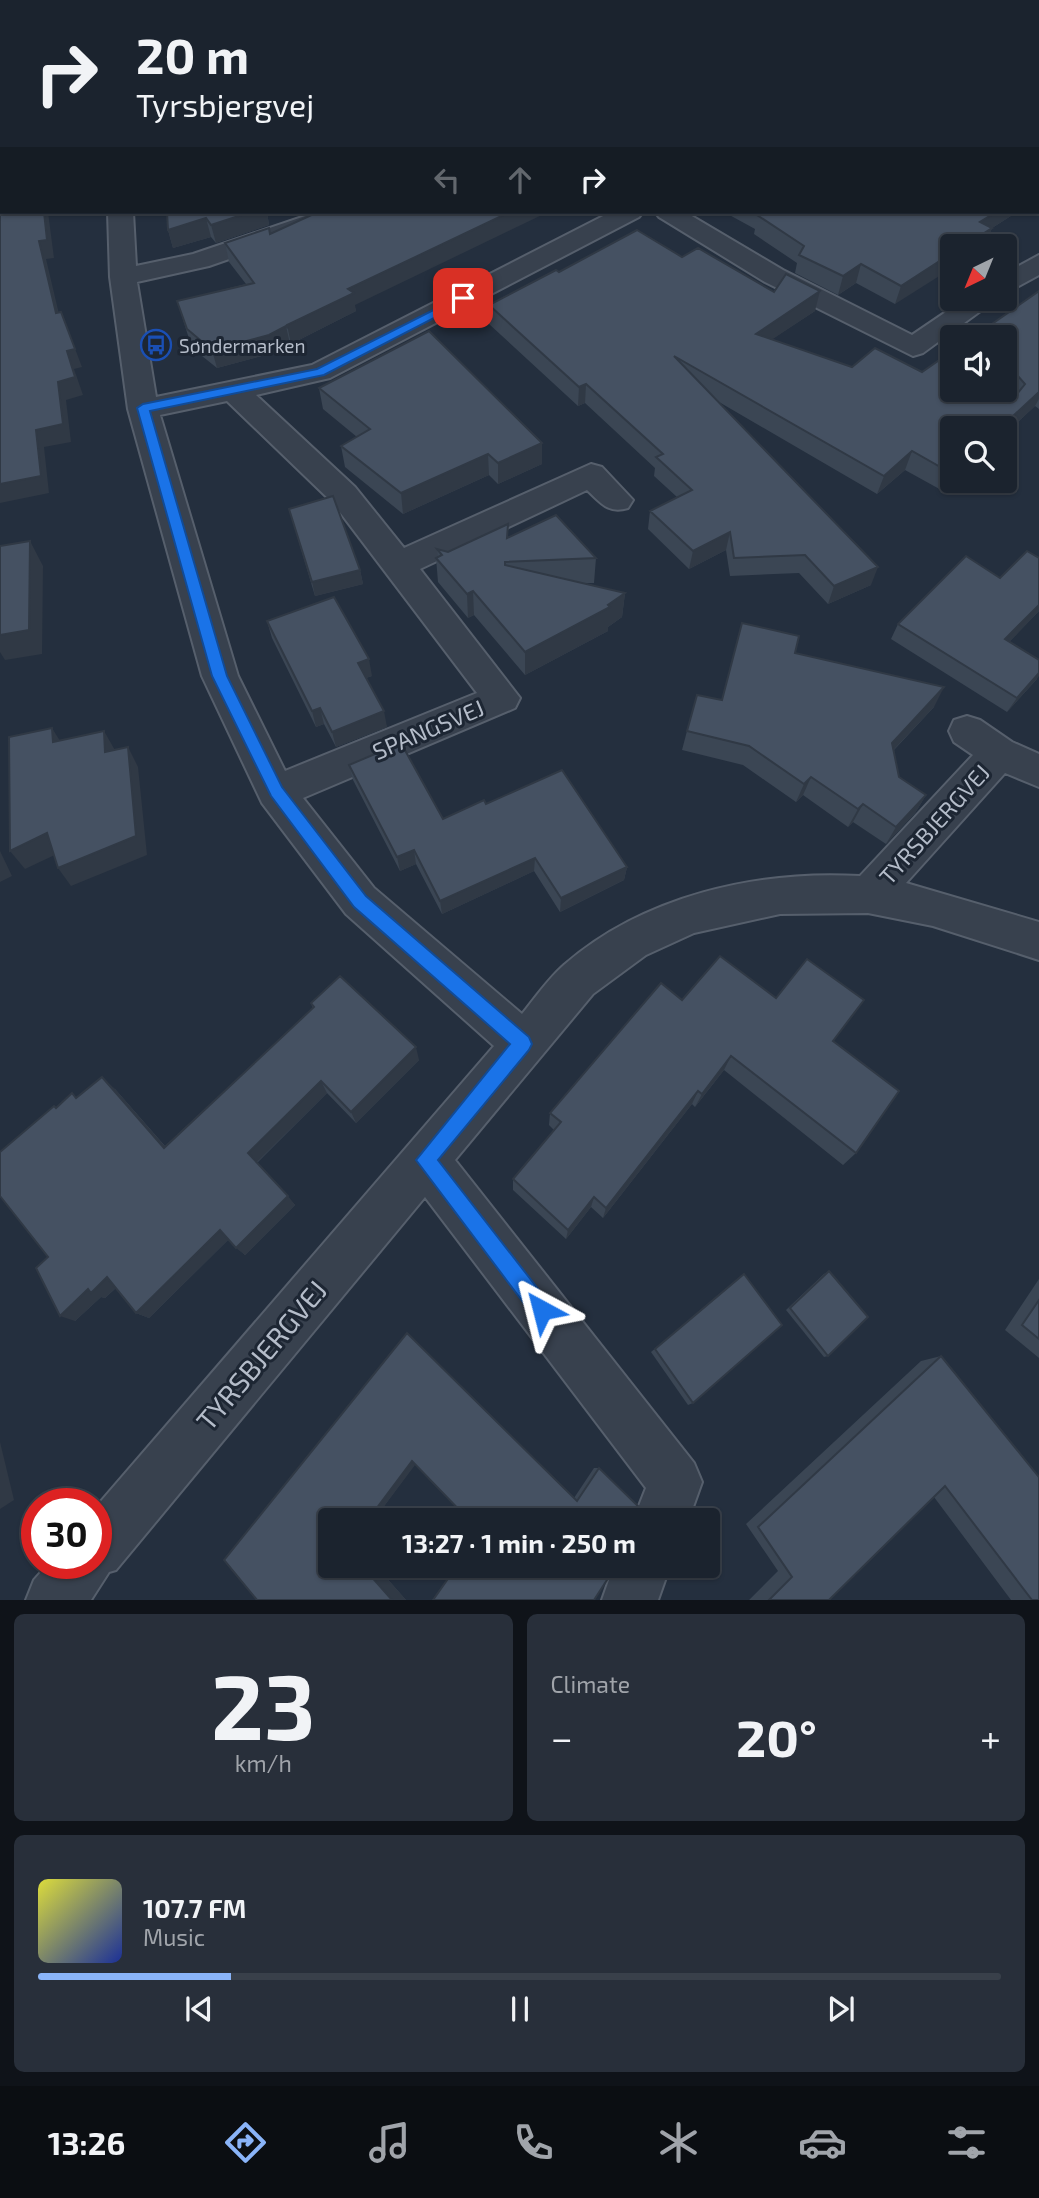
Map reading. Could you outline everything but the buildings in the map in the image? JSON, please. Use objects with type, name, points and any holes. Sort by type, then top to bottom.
[{"type":"street","points":[[120,214],[122,277],[143,408],[220,676],[276,792],[360,901],[523,1044]]},
{"type":"street","points":[[122,277],[200,260],[335,214]]},
{"type":"street","points":[[143,408],[320,372],[626,214]]},
{"type":"street","points":[[671,214],[774,276],[913,347],[923,363],[932,368]]},
{"type":"street","points":[[1017,277],[1039,263]]},
{"type":"street","points":[[913,347],[966,312]]},
{"type":"street","name":"SPANGSVEJ","points":[[233,390],[344,495],[502,698],[276,792]]},
{"type":"street","points":[[398,565],[591,475],[617,500]]},
{"type":"street","name":"TYRSBJERGVEJ","points":[[967,731],[999,753],[1039,771]]},
{"type":"street","name":"TYRSBJERGVEJ","points":[[869,895],[999,753]]},
{"type":"street","name":"TYRSBJERGVEJ","points":[[112,1531],[578,980],[637,937],[709,908],[789,895],[869,895],[965,916],[1039,941]]},
{"type":"street","points":[[426,1160],[675,1482],[665,1508]]},
{"type":"street","points":[[630,1600],[638,1578]]},
{"type":"street","points":[[54,1600],[72,1579]]},
{"type":"place","name":"Søndermarken","points":[[156,345]]},
{"type":"route","points":[[463,298],[320,372],[143,408],[220,676],[276,792],[360,901],[523,1044],[426,1160],[542,1310]]}]
